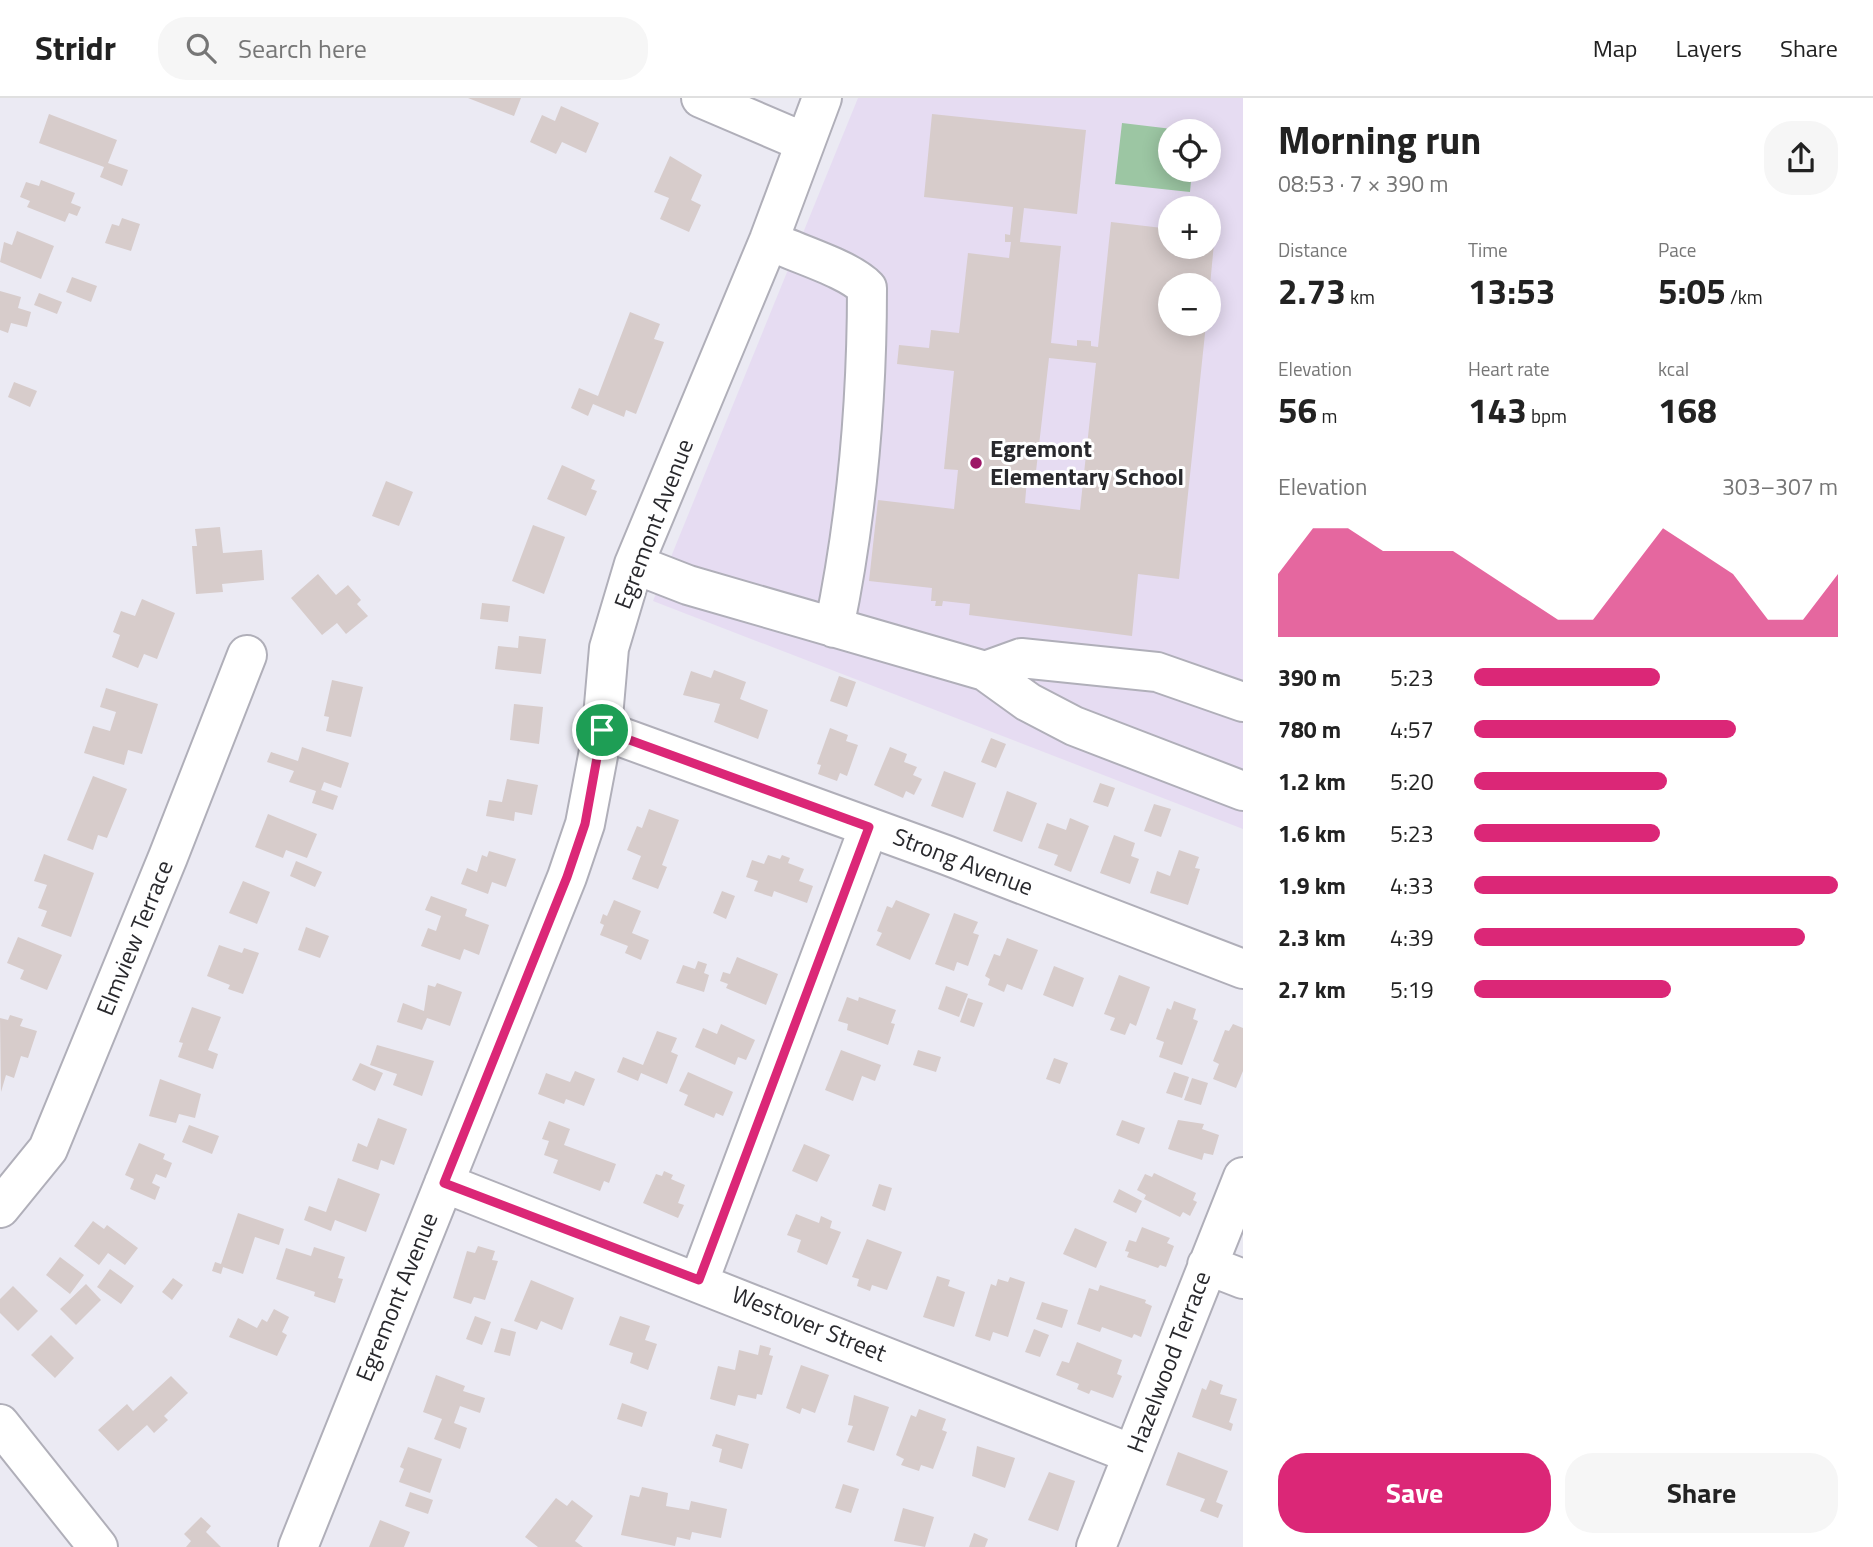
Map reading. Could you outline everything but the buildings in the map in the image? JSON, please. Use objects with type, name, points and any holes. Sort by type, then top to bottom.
[{"type":"street","points":[[701,98],[804,142]]},
{"type":"street","name":"Egremont Avenue","points":[[298,1547],[570,867],[585,824],[602,730],[609,648],[634,564],[769,240],[822,98]]},
{"type":"street","points":[[769,240],[799,256],[857,277],[867,288],[864,378],[848,562],[834,628]]},
{"type":"street","points":[[634,564],[688,585],[985,671],[1028,702],[1074,726],[1243,791]]},
{"type":"street","name":"Elmview Terrace","points":[[0,1208],[48,1149],[168,858],[247,655]]},
{"type":"street","points":[[985,671],[1021,658],[1157,672],[1243,702]]},
{"type":"street","name":"Strong Avenue","points":[[602,730],[869,827],[1243,970]]},
{"type":"street","points":[[699,1280],[869,827]]},
{"type":"street","name":"Hazelwood Terrace","points":[[1100,1546],[1132,1454],[1243,1177]]},
{"type":"street","name":"Westover Street","points":[[444,1183],[699,1280],[1132,1454]]},
{"type":"street","points":[[1207,1265],[1243,1279]]},
{"type":"street","points":[[0,1424],[98,1547]]},
{"type":"shaded area","name":"Egremont Elementary School","points":[[858,98],[1243,98],[1243,829],[653,601]]},
{"type":"green space","points":[[1122,123],[1158,127],[1158,182],[1191,182],[1190,192],[1115,184]]},
{"type":"place","name":"Egremont Elementary School","points":[[976,463]]},
{"type":"route","points":[[602,730],[869,827],[699,1280],[444,1183],[567,877],[585,824],[602,730]]}]
